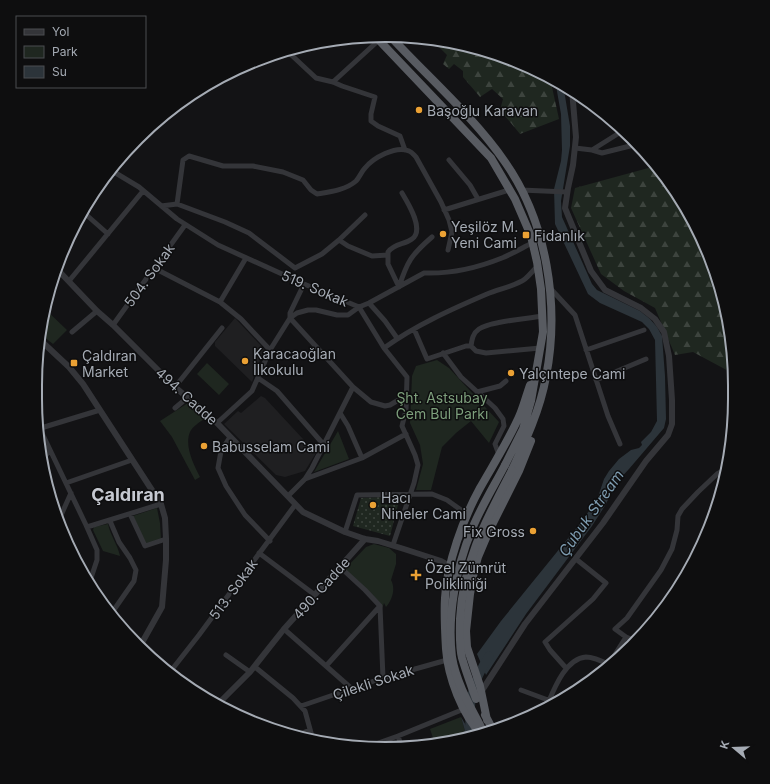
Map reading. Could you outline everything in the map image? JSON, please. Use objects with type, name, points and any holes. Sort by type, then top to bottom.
[{"type":"highway","points":[[381,42],[491,158],[509,190],[531,236],[542,289],[542,332],[532,401],[523,429],[472,528],[463,554],[456,582],[452,611],[452,658],[457,675],[479,728]]},
{"type":"highway","points":[[396,43],[483,134],[505,162],[521,190],[533,216],[541,240],[548,270],[551,334],[541,412],[518,471],[484,544],[474,571],[470,595],[466,631],[467,647],[479,692],[491,725]]},
{"type":"highway","points":[[478,729],[465,711],[456,693],[447,660],[445,616],[446,590],[450,566],[468,515],[479,489],[499,456],[519,418],[537,365]]},
{"type":"highway","points":[[479,692],[468,677],[462,657],[460,640],[461,606],[464,586],[474,548],[488,516],[512,470],[533,422],[546,377]]},
{"type":"highway","points":[[460,535],[460,543],[467,549],[474,551],[484,544]]},
{"type":"highway","points":[[450,566],[455,559],[463,557],[470,560],[474,571]]},
{"type":"highway","points":[[450,566],[453,576],[459,580],[466,580],[474,571]]},
{"type":"highway","points":[[446,590],[449,585],[460,584],[468,588],[470,595]]},
{"type":"street","points":[[333,82],[372,43]]},
{"type":"street","points":[[292,55],[316,78],[333,82],[375,97],[371,121],[378,126],[400,136],[405,150]]},
{"type":"street","points":[[479,692],[525,624],[603,523],[637,469],[668,436],[672,424],[669,356],[664,332],[655,319],[646,312],[605,290],[590,271],[565,208],[564,192],[573,165],[576,137],[573,98]]},
{"type":"street","points":[[592,150],[618,134]]},
{"type":"street","points":[[575,148],[602,153],[631,146]]},
{"type":"street","points":[[177,204],[183,160],[190,156],[223,166],[253,166],[283,172],[303,180],[311,190],[317,194],[346,186],[356,181],[372,160],[394,150],[405,150],[410,151],[416,157],[449,220],[452,232],[448,250]]},
{"type":"street","points":[[449,160],[470,185],[478,200]]},
{"type":"street","name":"519. Sokak","points":[[115,173],[143,191],[177,219],[218,245],[359,307],[384,348],[407,377],[407,395],[402,426],[418,465],[393,545]]},
{"type":"street","points":[[444,210],[509,190]]},
{"type":"street","points":[[521,190],[550,190],[564,192]]},
{"type":"street","points":[[69,281],[143,191]]},
{"type":"street","points":[[399,287],[388,264],[388,252],[392,247],[412,239],[416,234],[417,225],[411,209],[402,193]]},
{"type":"street","points":[[161,206],[177,204],[225,222],[249,233],[296,268],[322,254],[365,215]]},
{"type":"street","points":[[87,215],[108,234]]},
{"type":"street","name":"504. Sokak","points":[[113,325],[186,225]]},
{"type":"street","points":[[399,287],[406,266],[413,254],[432,237]]},
{"type":"street","points":[[339,240],[348,246],[372,256],[388,255]]},
{"type":"street","points":[[217,423],[252,391],[270,350],[290,318],[296,313],[316,310],[337,315],[348,315],[359,307],[424,273],[441,273],[470,268],[502,258],[532,243]]},
{"type":"street","points":[[220,302],[246,258]]},
{"type":"street","points":[[384,348],[397,338],[458,306],[525,280],[538,266]]},
{"type":"street","points":[[154,268],[220,302],[240,319],[270,350]]},
{"type":"street","name":"494. Cadde","points":[[61,273],[97,311],[175,387],[217,423],[295,505],[303,512],[345,532],[365,539]]},
{"type":"street","points":[[304,284],[290,313],[290,318],[353,387],[371,402],[381,406],[390,405],[407,395]]},
{"type":"street","points":[[549,287],[576,315],[608,416],[620,444]]},
{"type":"street","points":[[369,303],[386,320],[397,338]]},
{"type":"street","points":[[72,332],[97,311]]},
{"type":"street","points":[[471,346],[472,337],[478,330],[490,325],[542,316]]},
{"type":"street","points":[[175,387],[222,328]]},
{"type":"street","points":[[414,329],[427,359],[471,346]]},
{"type":"street","points":[[586,350],[644,330]]},
{"type":"street","points":[[45,344],[69,367],[83,384],[161,504],[165,518],[166,539],[166,560],[162,606],[142,642]]},
{"type":"street","points":[[471,346],[476,351],[486,353],[540,348]]},
{"type":"street","points":[[444,353],[461,377],[495,408],[503,419],[504,426],[495,444],[499,456]]},
{"type":"street","points":[[596,380],[646,359]]},
{"type":"street","points":[[258,378],[277,391],[324,445]]},
{"type":"street","points":[[477,392],[500,386],[506,381]]},
{"type":"street","points":[[288,496],[305,479],[312,468],[353,387]]},
{"type":"street","points":[[175,408],[187,398]]},
{"type":"street","points":[[44,427],[100,410]]},
{"type":"street","points":[[340,413],[348,426],[362,458]]},
{"type":"street","points":[[305,479],[362,458],[406,434]]},
{"type":"street","points":[[230,437],[221,451],[218,468],[226,486],[245,515],[270,541]]},
{"type":"street","points":[[45,438],[97,550],[97,560],[92,576]]},
{"type":"street","points":[[47,454],[50,450]]},
{"type":"street","points":[[66,483],[132,460]]},
{"type":"street","points":[[631,639],[615,629],[628,618],[661,570],[672,549],[678,516],[682,510],[698,492],[719,473]]},
{"type":"street","points":[[62,514],[71,493]]},
{"type":"street","points":[[345,532],[357,495],[432,494],[447,500],[468,515]]},
{"type":"street","points":[[87,527],[161,504]]},
{"type":"street","name":"513. Sokak","points":[[173,668],[199,636],[259,553],[270,541],[295,505]]},
{"type":"street","points":[[130,514],[145,546],[166,539]]},
{"type":"street","points":[[110,521],[118,542],[130,558],[136,570],[134,581],[114,609]]},
{"type":"street","points":[[365,539],[393,545],[441,561],[450,566]]},
{"type":"street","name":"490. Cadde","points":[[222,701],[252,670],[284,629],[365,539]]},
{"type":"street","points":[[259,553],[315,596]]},
{"type":"street","points":[[566,668],[545,642],[592,599],[606,583],[576,559]]},
{"type":"street","points":[[340,567],[380,606],[383,678]]},
{"type":"street","points":[[326,666],[380,606]]},
{"type":"street","points":[[284,629],[352,688]]},
{"type":"street","points":[[617,652],[626,637]]},
{"type":"street","points":[[226,655],[252,670],[293,698],[305,711],[311,733]]},
{"type":"street","points":[[550,700],[566,668],[574,661],[587,657],[604,662]]},
{"type":"street","name":"Çilekli Sokak","points":[[301,706],[383,678],[447,660]]},
{"type":"street","points":[[521,690],[548,701]]},
{"type":"street","points":[[382,742],[465,711]]},
{"type":"street","points":[[305,732],[310,730]]},
{"type":"street","points":[[398,736],[400,741]]},
{"type":"shaded area","name":"Karacaoğlan İlkokulu","points":[[235,318],[264,349],[252,382],[215,346],[215,342]]},
{"type":"shaded area","points":[[261,396],[265,398],[316,453],[305,471],[285,477],[276,475],[224,424],[238,411],[241,413]]},
{"type":"green space","points":[[439,47],[495,60],[537,77],[552,85],[559,119],[520,134],[500,110],[503,99],[492,89],[480,97],[463,77],[463,71],[454,64],[449,69],[443,64],[447,55]]},
{"type":"green space","points":[[650,168],[670,194],[693,233],[710,275],[725,340],[727,370],[693,352],[675,355],[655,308],[624,291],[601,274],[571,208],[575,188]]},
{"type":"green space","points":[[50,314],[67,330],[53,344],[45,338]]},
{"type":"green space","name":"Şht. Astsubay Cem Bul Parkı","points":[[437,360],[449,368],[499,422],[489,443],[471,421],[456,433],[442,447],[431,490],[416,490],[423,464],[420,445],[410,423],[412,376],[416,366]]},
{"type":"green space","points":[[207,363],[229,384],[219,395],[197,374]]},
{"type":"green space","points":[[188,403],[204,419],[192,428],[188,437],[190,455],[200,477],[195,480],[172,437],[160,421]]},
{"type":"green space","points":[[338,431],[349,459],[314,472]]},
{"type":"green space","points":[[384,497],[384,504],[398,505],[390,536],[353,526],[361,498]]},
{"type":"green space","points":[[157,508],[161,539],[146,544],[133,516]]},
{"type":"green space","points":[[108,524],[120,556],[103,551],[93,530],[94,527]]},
{"type":"green space","points":[[374,544],[389,548],[396,554],[396,564],[391,580],[393,587],[392,598],[386,607],[384,603],[382,609],[345,569],[366,547]]},
{"type":"green space","points":[[461,717],[465,731],[433,738],[430,729]]},
{"type":"water","name":"Çubuk Stream","points":[[556,88],[565,93],[570,126],[570,146],[561,201],[562,217],[592,284],[597,290],[640,311],[650,319],[662,336],[666,419],[664,428],[615,484],[606,504],[592,526],[526,614],[486,675],[477,654],[501,621],[578,526],[597,500],[604,479],[609,471],[619,459],[631,450],[639,448],[642,445],[641,442],[651,432],[657,421],[655,340],[649,329],[642,322],[600,303],[588,294],[555,224],[554,189],[561,161],[562,150],[561,114]]},
{"type":"water","points":[[461,717],[469,731],[461,733],[465,731]]},
{"type":"waterway","points":[[470,731],[470,715],[474,686],[489,656]]},
{"type":"place","name":"Başoğlu Karavan","points":[[419,110]]},
{"type":"place","name":"Yeşilöz M. Yeni Cami","points":[[443,234]]},
{"type":"place","name":"Fidanlık","points":[[526,235]]},
{"type":"place","name":"Karacaoğlan İlkokulu","points":[[245,361]]},
{"type":"place","name":"Çaldıran Market","points":[[74,363]]},
{"type":"place","name":"Yalçıntepe Cami","points":[[511,373]]},
{"type":"place","name":"Babusselam Cami","points":[[204,446]]},
{"type":"place","name":"Hacı Nineler Cami","points":[[373,505]]},
{"type":"place","name":"Fix Gross","points":[[533,531]]},
{"type":"place","name":"Özel Zümrüt Polikliniği","points":[[416,575]]},
{"type":"district","name":"Çaldıran","points":[[128,494]]}]
